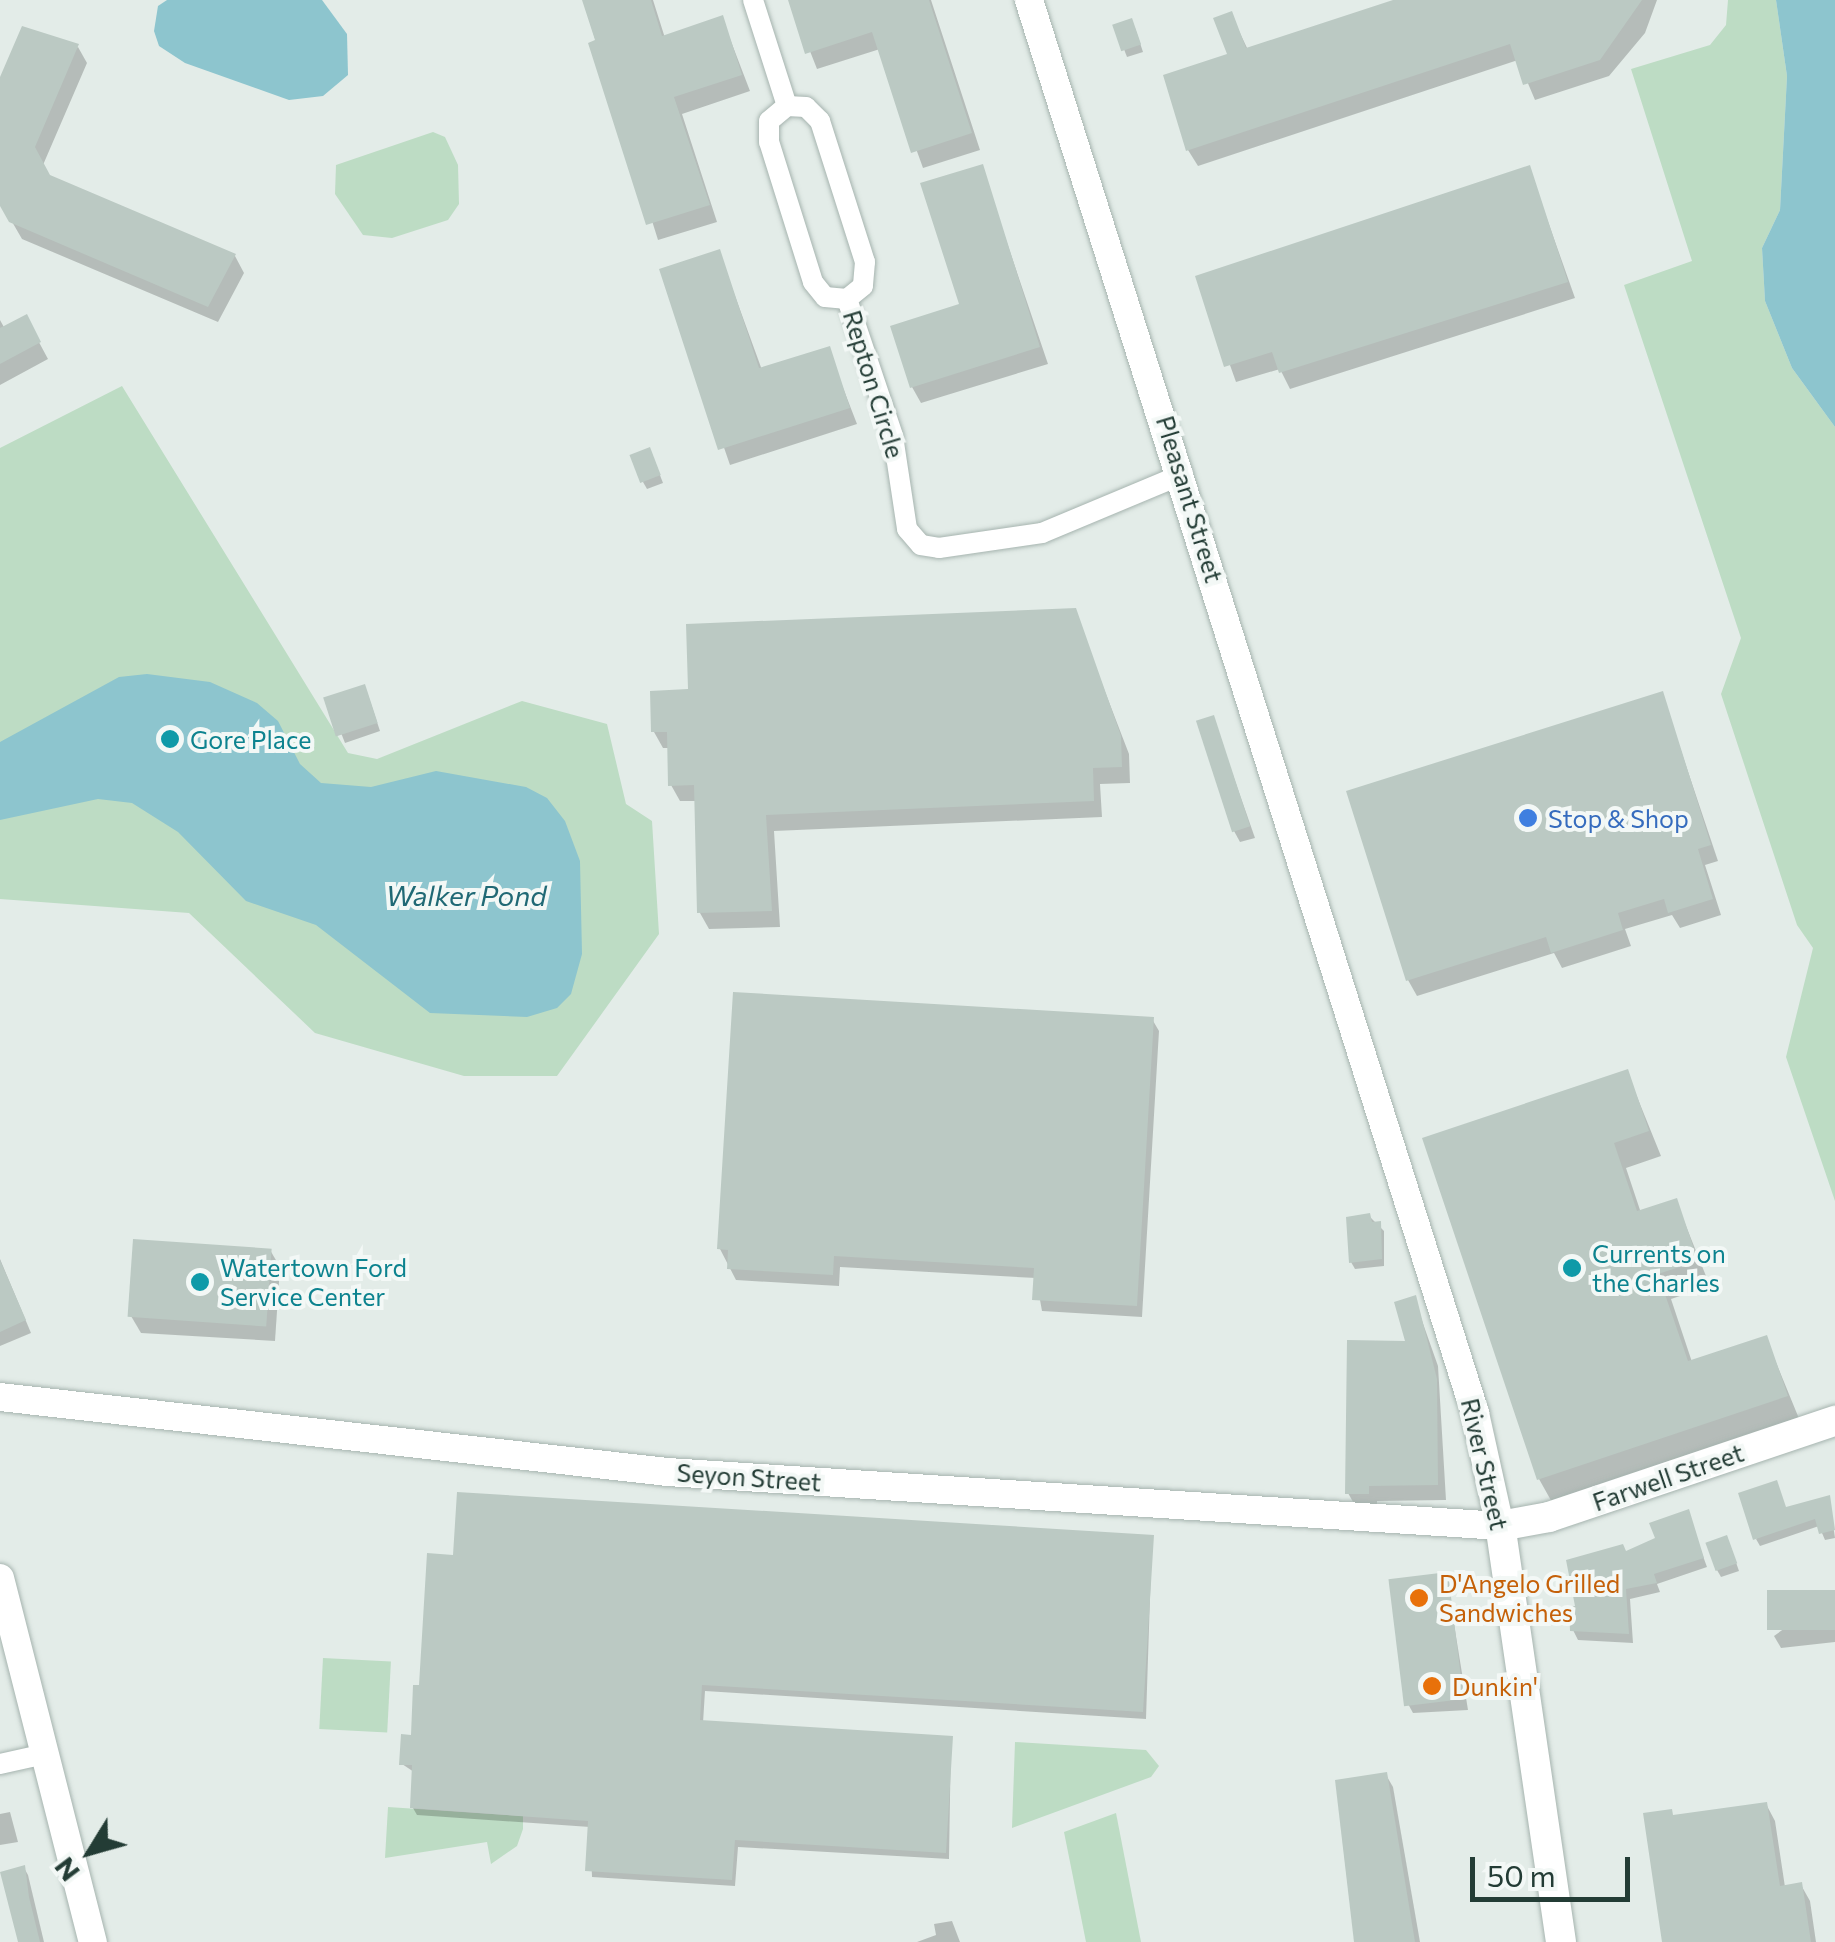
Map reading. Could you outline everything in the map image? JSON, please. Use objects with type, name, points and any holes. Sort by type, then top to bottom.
[{"type":"main road","name":"Farwell Street","points":[[1500,1526],[1549,1517],[1835,1421]]},
{"type":"main road","name":"River Street","points":[[1500,1526],[1561,1942]]},
{"type":"street","points":[[753,0],[787,106]]},
{"type":"street","name":"Pleasant Street","points":[[1029,0],[1182,474],[1344,1000]]},
{"type":"street","name":"Repton Circle","points":[[787,106],[806,107],[820,121],[865,262],[863,286],[847,299],[825,297],[813,282],[768,142],[770,121],[787,106]]},
{"type":"street","name":"Repton Circle","points":[[847,299],[893,436],[907,529],[929,548],[1028,537],[1182,474]]},
{"type":"street","name":"River Street","points":[[1344,1000],[1475,1413],[1500,1526]]},
{"type":"street","name":"Seyon Street","points":[[0,1398],[668,1472],[1500,1526]]},
{"type":"street","points":[[0,1578],[93,1942]]},
{"type":"street","points":[[0,1764],[45,1754]]},
{"type":"green space","points":[[1728,0],[1776,0],[1787,76],[1780,210],[1762,248],[1765,301],[1792,368],[1835,427],[1835,1201],[1786,1057],[1813,948],[1797,925],[1721,694],[1741,638],[1624,285],[1692,261],[1631,69],[1710,45],[1726,25]]},
{"type":"green space","points":[[433,132],[445,137],[458,165],[459,204],[448,220],[392,238],[363,235],[335,194],[336,165]]},
{"type":"green space","name":"Gore Place","points":[[122,386],[348,753],[377,759],[522,701],[607,724],[626,804],[652,821],[659,934],[557,1076],[464,1076],[315,1033],[189,913],[0,899],[0,448]]},
{"type":"green space","points":[[323,1658],[391,1662],[387,1732],[319,1729]]},
{"type":"green space","points":[[1015,1742],[1146,1750],[1159,1766],[1151,1777],[1012,1828]]},
{"type":"green space","points":[[388,1807],[523,1816],[523,1829],[517,1846],[491,1864],[487,1842],[385,1858]]},
{"type":"green space","points":[[1116,1813],[1141,1942],[1086,1942],[1064,1832]]},
{"type":"water","points":[[167,0],[322,0],[347,34],[348,75],[323,96],[289,100],[185,63],[159,46],[154,31],[158,6]]},
{"type":"water","points":[[1776,0],[1835,0],[1835,427],[1792,368],[1765,301],[1762,248],[1780,210],[1787,76]]},
{"type":"water","name":"Walker Pond","points":[[147,674],[210,682],[257,703],[278,721],[300,764],[321,783],[371,787],[436,771],[526,787],[547,798],[565,821],[580,861],[582,954],[571,994],[557,1008],[527,1017],[430,1013],[316,925],[246,901],[178,832],[132,803],[98,799],[0,820],[0,742],[119,677]]},
{"type":"building","points":[[582,0],[651,0],[662,36],[723,15],[742,75],[674,97],[710,205],[646,225],[588,43],[595,40]]},
{"type":"building","points":[[788,0],[929,0],[972,133],[911,153],[872,32],[805,54]]},
{"type":"building","points":[[1393,0],[1642,0],[1600,60],[1523,85],[1510,44],[1186,151],[1163,75],[1227,54],[1213,18],[1232,11],[1246,48]]},
{"type":"building","points":[[1132,18],[1141,44],[1121,51],[1112,25]]},
{"type":"building","points":[[22,26],[79,44],[35,147],[50,175],[236,254],[208,307],[9,222],[0,206],[0,77]]},
{"type":"building","points":[[983,164],[1040,347],[910,388],[890,326],[959,304],[920,183]]},
{"type":"building","points":[[1530,165],[1568,282],[1279,373],[1272,352],[1224,367],[1195,276]]},
{"type":"building","points":[[720,249],[759,368],[830,346],[850,408],[718,450],[659,269]]},
{"type":"building","points":[[27,314],[41,342],[0,364],[0,328]]},
{"type":"building","points":[[650,447],[661,475],[640,483],[629,455]]},
{"type":"building","points":[[1076,608],[1121,736],[1122,767],[1093,768],[1094,801],[766,815],[772,911],[697,913],[694,785],[668,786],[667,732],[651,732],[650,691],[688,689],[686,624]]},
{"type":"building","points":[[365,684],[378,723],[336,737],[323,698]]},
{"type":"building","name":"Stop & Shop","points":[[1663,691],[1711,845],[1698,849],[1713,899],[1668,913],[1664,899],[1618,913],[1623,930],[1551,953],[1546,937],[1406,981],[1346,791]]},
{"type":"building","points":[[1214,715],[1250,826],[1232,832],[1196,721]]},
{"type":"building","points":[[733,992],[1154,1017],[1137,1306],[1032,1300],[1034,1268],[834,1256],[833,1275],[727,1269],[728,1250],[717,1249]]},
{"type":"building","name":"Currents on the Charles","points":[[1628,1069],[1649,1131],[1614,1143],[1637,1211],[1677,1198],[1698,1261],[1658,1274],[1688,1361],[1767,1335],[1788,1396],[1537,1480],[1422,1138]]},
{"type":"building","points":[[1370,1213],[1372,1222],[1381,1221],[1382,1259],[1349,1263],[1346,1217]]},
{"type":"building","name":"Watertown Ford Service Center","points":[[133,1239],[272,1249],[266,1327],[128,1317]]},
{"type":"building","points":[[0,1260],[26,1320],[0,1332]]},
{"type":"building","points":[[1416,1295],[1437,1379],[1438,1485],[1369,1486],[1369,1494],[1345,1494],[1347,1340],[1405,1341],[1394,1302]]},
{"type":"building","points":[[1777,1480],[1786,1507],[1830,1495],[1835,1530],[1819,1534],[1815,1519],[1753,1540],[1738,1493]]},
{"type":"building","points":[[457,1492],[1154,1535],[1143,1712],[702,1685],[700,1720],[953,1736],[946,1853],[735,1840],[732,1880],[585,1871],[588,1821],[410,1808],[412,1765],[399,1765],[401,1734],[411,1735],[413,1685],[419,1685],[427,1553],[453,1555]]},
{"type":"building","points":[[1689,1509],[1704,1558],[1654,1574],[1657,1583],[1626,1589],[1629,1634],[1570,1631],[1569,1606],[1575,1606],[1566,1560],[1623,1544],[1626,1551],[1655,1538],[1649,1523]]},
{"type":"building","points":[[1727,1535],[1737,1563],[1716,1571],[1705,1543]]},
{"type":"building","points":[[1448,1572],[1464,1699],[1404,1706],[1388,1579]]},
{"type":"building","points":[[1767,1590],[1835,1590],[1835,1630],[1767,1630]]},
{"type":"building","points":[[1387,1772],[1415,1942],[1354,1942],[1335,1780]]},
{"type":"building","points":[[1767,1802],[1780,1886],[1802,1882],[1811,1942],[1662,1942],[1643,1813],[1672,1809],[1673,1815]]},
{"type":"building","points":[[25,1865],[40,1942],[18,1942],[0,1872]]},
{"type":"place","name":"Gore Place","points":[[170,739]]},
{"type":"place","name":"Stop & Shop","points":[[1528,818]]},
{"type":"place","name":"Currents on the Charles","points":[[1572,1268]]},
{"type":"place","name":"Watertown Ford Service Center","points":[[200,1282]]},
{"type":"place","name":"D'Angelo Grilled Sandwiches","points":[[1419,1598]]},
{"type":"place","name":"Dunkin'","points":[[1432,1686]]}]
